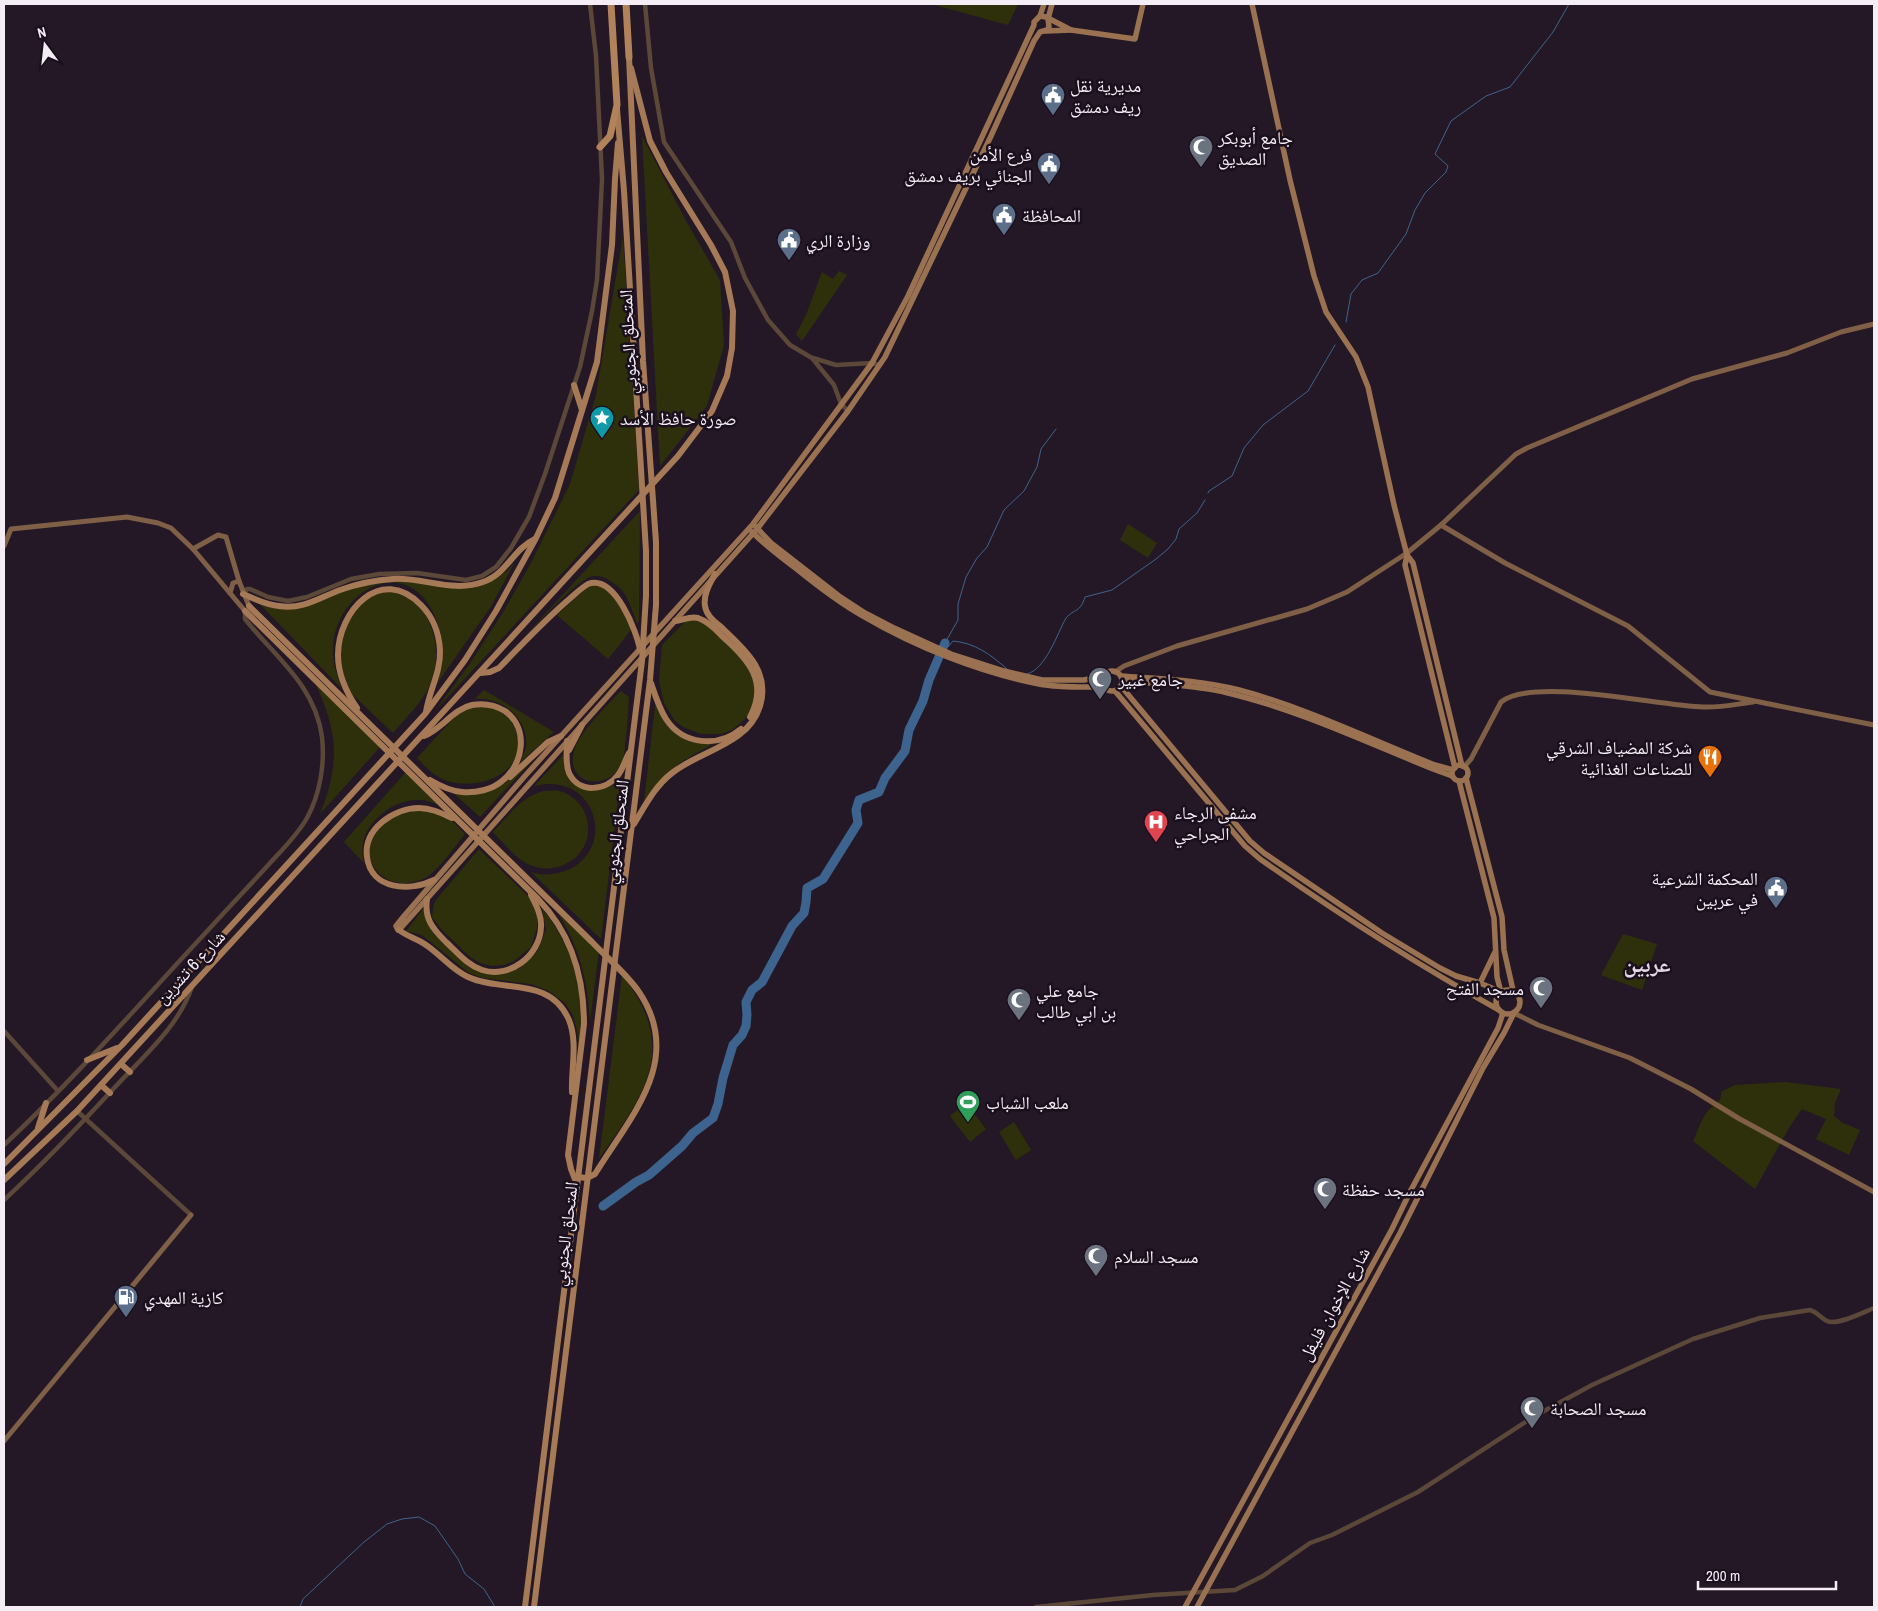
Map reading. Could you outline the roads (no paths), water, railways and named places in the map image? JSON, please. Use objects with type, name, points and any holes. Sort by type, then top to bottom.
[{"type":"highway","points":[[600,147],[610,136],[617,105],[611,4]]},
{"type":"highway","points":[[626,4],[629,57]]},
{"type":"highway","name":"المتحلق الجنوبي","points":[[534,1607],[650,680],[656,605],[656,542],[643,361],[629,57]]},
{"type":"highway","name":"شارع 6 تشرين","points":[[4,1180],[78,1111],[394,768],[678,456],[712,411],[726,376],[732,348],[733,311],[725,272],[711,244],[666,172],[650,141],[629,57]]},
{"type":"highway","name":"المتحلق الجنوبي","points":[[525,1607],[642,661],[646,596],[646,551],[617,105]]},
{"type":"highway","name":"شارع 6 تشرين","points":[[4,1164],[122,1045],[425,714],[465,660],[496,611],[536,538],[555,498],[597,362],[609,278],[614,221],[615,166],[620,134]]},
{"type":"highway","points":[[574,385],[582,411]]},
{"type":"highway","points":[[243,594],[268,604],[290,607],[309,604],[350,586],[382,580],[412,579],[455,587],[470,586],[484,582],[500,573],[524,546],[536,538]]},
{"type":"highway","points":[[632,827],[655,790],[671,774],[734,737],[751,724],[758,712],[762,698],[762,684],[759,671],[747,652],[712,619],[706,610],[704,600],[715,574]]},
{"type":"highway","points":[[481,673],[499,668],[562,606],[586,586],[593,583],[610,590],[619,599],[637,637],[642,661]]},
{"type":"highway","points":[[368,723],[351,699],[344,685],[339,668],[338,646],[343,625],[353,608],[366,597],[380,591],[394,590],[410,596],[423,606],[435,629],[440,659],[425,714]]},
{"type":"highway","points":[[247,608],[422,775],[639,992],[654,1025],[656,1045],[654,1070],[640,1105],[595,1174],[577,1180],[571,1169],[568,1155],[584,1024],[581,982],[573,954],[563,932],[548,910],[247,608]]},
{"type":"highway","points":[[650,680],[663,714],[677,732],[690,739],[707,742],[734,737],[747,722],[756,704],[757,686],[753,670],[743,656],[703,620],[691,617],[675,621]]},
{"type":"highway","points":[[420,738],[435,731],[456,712],[468,706],[489,705],[503,710],[518,726],[521,741],[516,763],[508,776],[502,781]]},
{"type":"highway","points":[[567,756],[582,725]]},
{"type":"highway","points":[[422,775],[446,788],[462,792],[488,789],[515,773],[548,742],[561,736]]},
{"type":"highway","points":[[568,741],[568,769],[574,779],[583,786],[595,788],[608,784],[618,776],[631,750]]},
{"type":"highway","points":[[434,880],[418,886],[402,888],[386,884],[378,879],[368,864],[366,855],[370,838],[375,829],[388,817],[411,808],[428,808],[457,820]]},
{"type":"highway","points":[[427,899],[426,914],[429,923],[435,931],[470,964],[483,970],[497,972],[518,965],[530,956],[537,944],[542,927],[541,918],[530,892]]},
{"type":"highway","points":[[400,930],[425,944],[457,971],[469,978],[488,983],[525,987],[538,991],[559,1005],[568,1019],[572,1033],[574,1105]]},
{"type":"highway","points":[[87,1060],[122,1045]]},
{"type":"highway","points":[[121,1064],[130,1072]]},
{"type":"highway","points":[[101,1085],[110,1093]]},
{"type":"highway","points":[[35,1134],[42,1119],[46,1103]]},
{"type":"main road","points":[[780,495],[841,404],[872,363],[908,296],[1044,4]]},
{"type":"main road","points":[[753,529],[699,588],[675,621],[400,930],[396,928],[465,844],[624,666],[673,612],[699,588],[715,574],[753,529],[848,411],[879,365],[991,136],[1034,41],[1049,27],[1048,19],[1052,4]]},
{"type":"main road","points":[[1034,25],[1036,29],[1042,32],[1071,30],[1135,39],[1143,4]]},
{"type":"main road","points":[[1252,4],[1290,180],[1314,276],[1326,312],[1356,357],[1368,387],[1394,505],[1407,554],[1413,563],[1463,766],[1468,773],[1466,778],[1502,917],[1504,950],[1512,990]]},
{"type":"main road","points":[[1040,16],[1071,30]]},
{"type":"main road","points":[[950,656],[1042,680],[1084,680],[1103,676],[1110,671],[1115,672],[1124,666],[1177,646],[1281,617],[1331,600],[1407,554],[1441,525],[1516,454],[1527,448],[1692,379],[1787,353],[1841,332],[1874,324]]},
{"type":"main road","points":[[4,546],[11,529],[127,517],[158,523],[171,528],[193,549],[230,593],[247,608]]},
{"type":"main road","points":[[1441,525],[1505,563],[1628,626],[1710,692],[1874,725]]},
{"type":"main road","points":[[753,529],[769,548],[862,616],[950,656],[1003,675],[1041,684],[1103,687],[1107,690],[1115,691],[1245,846],[1260,859],[1385,943],[1434,974],[1501,1012],[1514,1013],[1538,1025],[1630,1058],[1874,1192]]},
{"type":"main road","points":[[193,549],[218,536],[226,537],[247,608]]},
{"type":"main road","points":[[1407,554],[1406,565],[1453,771],[1459,781],[1494,918],[1497,977],[1501,992]]},
{"type":"main road","points":[[230,593],[230,587],[233,582],[239,581]]},
{"type":"main road","points":[[1115,672],[1250,841],[1312,885],[1419,955],[1456,976],[1480,982],[1501,992]]},
{"type":"main road","points":[[1103,676],[1103,687]]},
{"type":"main road","points":[[1121,681],[1199,682],[1239,690],[1290,706],[1453,771],[1471,759],[1501,702],[1508,696],[1522,693],[1574,692],[1704,707],[1758,702]]},
{"type":"main road","points":[[1115,691],[1121,681]]},
{"type":"main road","points":[[1459,781],[1466,778]]},
{"type":"main road","points":[[1480,982],[1496,950]]},
{"type":"main road","points":[[1501,1012],[1496,1001],[1501,992],[1512,990],[1517,993],[1520,1002],[1514,1013]]},
{"type":"main road","name":"شارع الإخوان فليفل","points":[[1184,1607],[1392,1228],[1498,1028],[1501,1012]]},
{"type":"main road","name":"شارع الإخوان فليفل","points":[[1197,1607],[1400,1233],[1479,1076],[1514,1013]]},
{"type":"main road","points":[[4,1441],[191,1214]]},
{"type":"street","points":[[243,594],[250,588],[274,599],[294,600],[307,597],[342,582],[370,575],[408,573],[466,580],[489,572],[507,555],[529,518],[546,474],[574,385],[592,311],[597,280],[602,179],[596,56],[590,4]]},
{"type":"street","points":[[645,4],[651,68],[664,142],[731,242],[745,278],[768,320],[790,345],[812,358],[836,365],[872,363],[879,365]]},
{"type":"street","points":[[812,358],[834,385],[841,404],[848,411]]},
{"type":"street","points":[[4,1145],[58,1091],[295,836],[307,818],[315,800],[321,776],[323,751],[317,714],[296,675],[245,619],[247,608]]},
{"type":"street","points":[[4,1200],[86,1119],[176,1020],[184,1007],[192,987]]},
{"type":"street","points":[[4,1031],[58,1091]]},
{"type":"street","points":[[78,1111],[191,1214]]},
{"type":"street","points":[[1036,1607],[1206,1591],[1236,1590],[1310,1543],[1332,1535],[1418,1492],[1532,1417],[1681,1344],[1760,1318],[1810,1310],[1815,1311],[1827,1321],[1835,1322],[1874,1308]]},
{"type":"waterway","points":[[1346,322],[1351,294],[1362,280],[1378,273],[1406,234],[1415,210],[1425,193],[1446,172],[1448,166],[1435,154],[1451,121],[1486,96],[1510,87],[1553,32],[1569,4]]},
{"type":"waterway","points":[[1208,493],[1232,476],[1244,448],[1263,425],[1308,391],[1335,345]]},
{"type":"waterway","points":[[945,643],[958,620],[958,604],[966,577],[977,558],[987,547],[1004,510],[1024,491],[1037,467],[1041,449],[1056,429]]},
{"type":"waterway","points":[[1027,674],[1034,671],[1040,665],[1055,641],[1066,618],[1079,608],[1085,597],[1112,590],[1156,559],[1168,549],[1176,539],[1179,529],[1197,513],[1205,500]]},
{"type":"waterway","points":[[944,648],[948,647],[953,641],[968,644],[988,654],[1007,669]]},
{"type":"waterway","points":[[603,1206],[649,1175],[682,1146],[693,1133],[713,1118],[733,1045],[742,1035],[746,1026],[746,1002],[752,990],[762,982],[792,926],[804,913],[807,888],[823,879],[858,823],[856,810],[859,800],[879,792],[885,778],[905,751],[909,730],[923,701],[929,680],[945,643]]},
{"type":"waterway","points":[[300,1607],[303,1599],[364,1542],[387,1524],[402,1519],[419,1517],[435,1526],[458,1559],[465,1574],[484,1589],[495,1607]]},
{"type":"place","name":"مديرية نقل ريف دمشق","points":[[1053,116]]},
{"type":"place","name":"جامع أبوبكر الصديق","points":[[1201,168]]},
{"type":"place","name":"فرع الأمن الجنائي بريف دمشق","points":[[1049,185]]},
{"type":"place","name":"المحافظة","points":[[1004,236]]},
{"type":"place","name":"وزارة الري","points":[[789,261]]},
{"type":"place","name":"صورة حافظ الأسد","points":[[602,439]]},
{"type":"place","name":"جامع غبير","points":[[1100,700]]},
{"type":"place","name":"شركة المضياف الشرقي للصناعات الغذائية","points":[[1710,778]]},
{"type":"place","name":"مشفى الرجاء الجراحي","points":[[1156,843]]},
{"type":"place","name":"المحكمة الشرعية في عربين","points":[[1776,909]]},
{"type":"place","name":"مسجد الفتح","points":[[1541,1009]]},
{"type":"place","name":"جامع علي بن ابي طالب","points":[[1019,1021]]},
{"type":"place","name":"ملعب الشباب","points":[[968,1123]]},
{"type":"place","name":"مسجد حفظة","points":[[1325,1210]]},
{"type":"place","name":"مسجد السلام","points":[[1096,1277]]},
{"type":"place","name":"كازية المهدي","points":[[126,1318]]},
{"type":"place","name":"مسجد الصحابة","points":[[1532,1429]]},
{"type":"district","name":"عربين","points":[[1647,964]]}]
